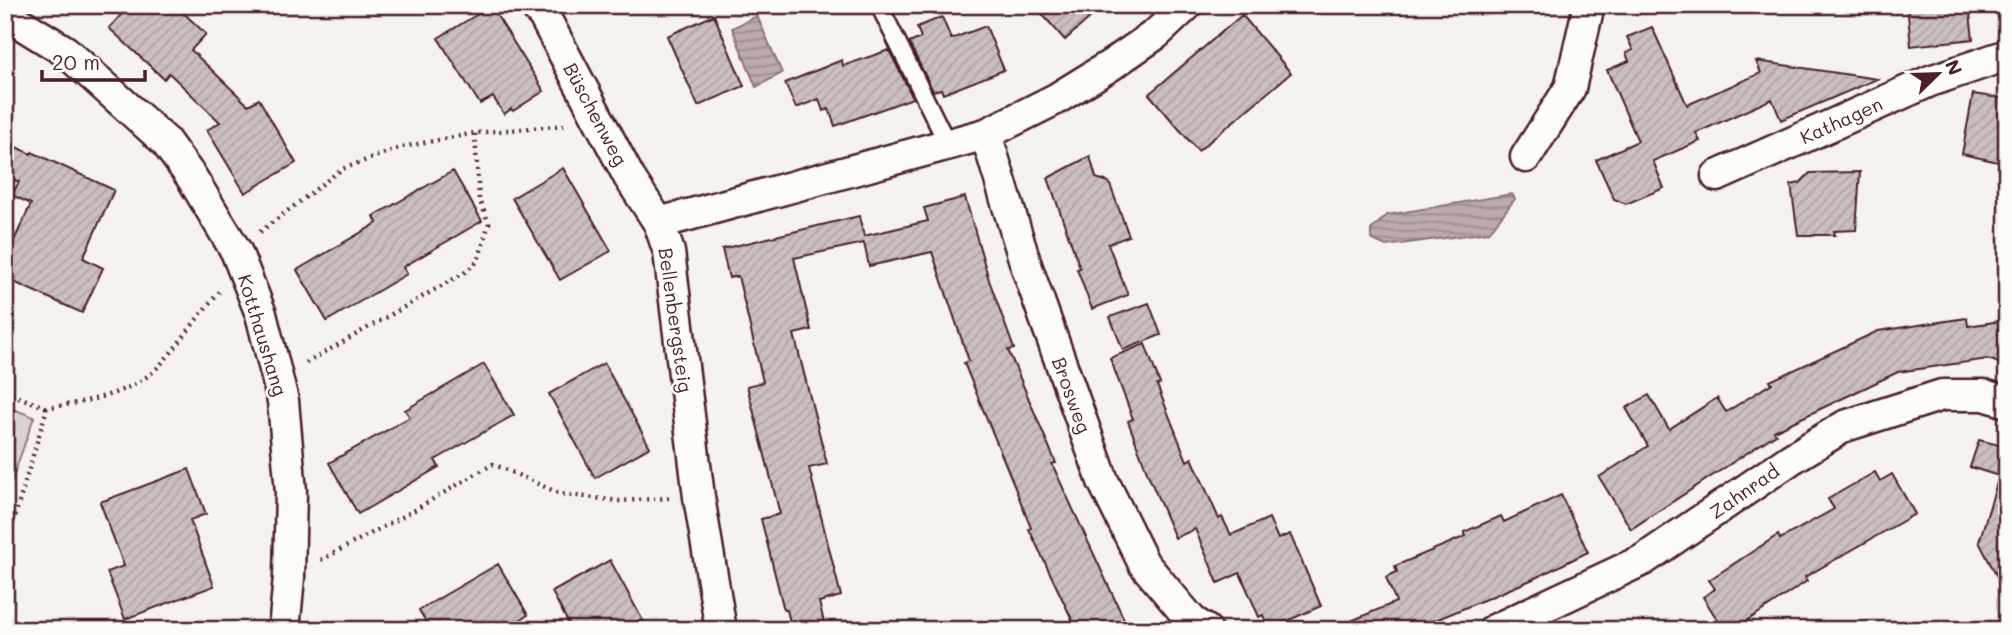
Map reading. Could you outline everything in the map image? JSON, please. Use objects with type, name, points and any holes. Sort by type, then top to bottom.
[{"type":"street","name":"Büschenweg","points":[[534,5],[544,16],[629,177],[659,223]]},
{"type":"street","name":"Bellenbergsteig","points":[[721,630],[699,497],[669,252],[659,223],[986,134],[1056,99],[1111,65],[1156,34],[1187,5]]},
{"type":"street","points":[[1526,157],[1570,88],[1589,5]]},
{"type":"street","name":"Kotthaushang","points":[[5,14],[65,51],[165,141],[191,178],[241,263],[261,314],[283,401],[291,492],[289,577],[284,630]]},
{"type":"street","name":"Kathagen","points":[[1717,176],[1930,81],[2007,55]]},
{"type":"street","name":"Brosweg","points":[[986,134],[1026,265],[1103,481],[1144,564],[1192,621],[1206,630]]},
{"type":"street","name":"Zahnrad","points":[[1494,630],[1643,561],[1791,458],[1845,426],[1942,395],[1983,395],[2007,402]]},
{"type":"lane","points":[[879,5],[948,145]]},
{"type":"path","points":[[5,392],[47,408],[93,401],[128,387],[155,370],[241,263],[342,169],[401,147],[475,134],[600,121]]},
{"type":"path","points":[[318,358],[464,274],[478,261],[489,223],[479,199],[475,134]]},
{"type":"path","points":[[5,550],[47,408]]},
{"type":"path","points":[[289,577],[411,512],[493,464],[561,494],[621,501],[699,497]]},
{"type":"green space","points":[[5,406],[34,417],[5,500]]},
{"type":"shaded area","points":[[757,16],[782,73],[756,87],[732,28]]},
{"type":"shaded area","points":[[1512,194],[1515,199],[1489,232],[1386,246],[1371,239],[1371,230],[1387,215]]},
{"type":"building","points":[[130,5],[175,5],[206,34],[191,50],[248,105],[259,99],[296,163],[245,193],[207,130],[220,122],[169,73],[164,79],[109,28]]},
{"type":"building","points":[[1034,5],[1104,5],[1065,40]]},
{"type":"building","points":[[1907,5],[1969,5],[1973,39],[1911,46]]},
{"type":"building","points":[[491,6],[544,91],[504,114],[493,97],[480,104],[438,38]]},
{"type":"building","points":[[714,15],[744,86],[698,106],[667,36]]},
{"type":"building","points":[[1242,15],[1291,73],[1198,151],[1149,94]]},
{"type":"building","points":[[942,17],[951,39],[986,26],[1004,70],[943,94],[941,89],[933,91],[909,43],[921,38],[917,27]]},
{"type":"building","points":[[1652,27],[1687,105],[1761,73],[1756,61],[1877,79],[1781,120],[1772,99],[1696,133],[1700,141],[1653,161],[1664,188],[1626,204],[1614,199],[1596,160],[1638,141],[1607,70],[1629,61],[1626,53],[1633,50],[1627,37]]},
{"type":"building","points":[[889,50],[913,98],[835,126],[829,109],[823,111],[819,99],[796,108],[785,83],[842,60],[843,66]]},
{"type":"building","points":[[1973,94],[2007,99],[2007,164],[1962,154]]},
{"type":"building","points":[[5,142],[114,190],[83,258],[103,268],[82,313],[5,278],[5,260],[31,204],[12,195],[19,182],[5,175]]},
{"type":"building","points":[[1090,156],[1096,178],[1109,182],[1129,236],[1108,244],[1128,295],[1092,309],[1048,178]]},
{"type":"building","points":[[563,168],[611,251],[560,280],[512,198]]},
{"type":"building","points":[[453,171],[482,221],[403,267],[407,274],[327,321],[297,270],[377,223],[374,216]]},
{"type":"building","points":[[1860,172],[1856,230],[1834,231],[1835,235],[1798,235],[1791,185],[1800,183],[1810,173]]},
{"type":"building","points":[[965,197],[989,280],[1014,349],[1008,350],[1056,463],[1052,464],[1129,630],[1077,630],[1029,529],[1031,528],[964,363],[969,361],[932,252],[869,266],[864,243],[794,258],[811,330],[794,334],[827,464],[809,468],[841,596],[819,602],[826,630],[792,630],[787,610],[784,610],[761,519],[780,514],[747,386],[763,382],[738,276],[729,278],[722,249],[859,216],[864,236],[928,221],[924,208]]},
{"type":"building","points":[[1149,303],[1161,335],[1123,350],[1110,317]]},
{"type":"building","points":[[1967,318],[1968,326],[2007,320],[2007,366],[1988,359],[1898,372],[1774,431],[1776,434],[1631,529],[1599,477],[1648,446],[1626,408],[1649,395],[1669,429],[1717,398],[1726,412],[1772,383],[1770,381],[1878,331]]},
{"type":"building","points":[[1145,344],[1160,384],[1157,385],[1187,461],[1192,458],[1219,519],[1222,517],[1231,535],[1269,518],[1278,539],[1290,534],[1321,606],[1269,629],[1263,615],[1259,617],[1240,573],[1218,583],[1195,529],[1175,538],[1128,421],[1133,419],[1110,358]]},
{"type":"building","points":[[604,363],[650,447],[595,478],[549,394]]},
{"type":"building","points":[[484,364],[514,415],[435,460],[439,467],[358,514],[329,463],[410,417],[405,410]]},
{"type":"building","points":[[1979,440],[2007,447],[2007,596],[1979,542],[1999,476],[1970,467]]},
{"type":"building","points":[[189,469],[206,514],[190,520],[214,586],[125,619],[107,572],[124,566],[100,502]]},
{"type":"building","points":[[1875,472],[1880,481],[1892,474],[1915,514],[1805,577],[1807,581],[1733,630],[1724,630],[1703,597],[1715,589],[1709,580],[1778,535],[1780,539],[1834,509],[1828,499]]},
{"type":"building","points":[[1561,495],[1588,552],[1531,580],[1412,630],[1330,630],[1396,602],[1386,577],[1397,572],[1395,566],[1466,536],[1464,532],[1501,516],[1504,522]]},
{"type":"building","points":[[610,560],[648,630],[572,630],[552,592]]},
{"type":"building","points":[[498,564],[528,615],[502,630],[431,630],[419,610]]}]
